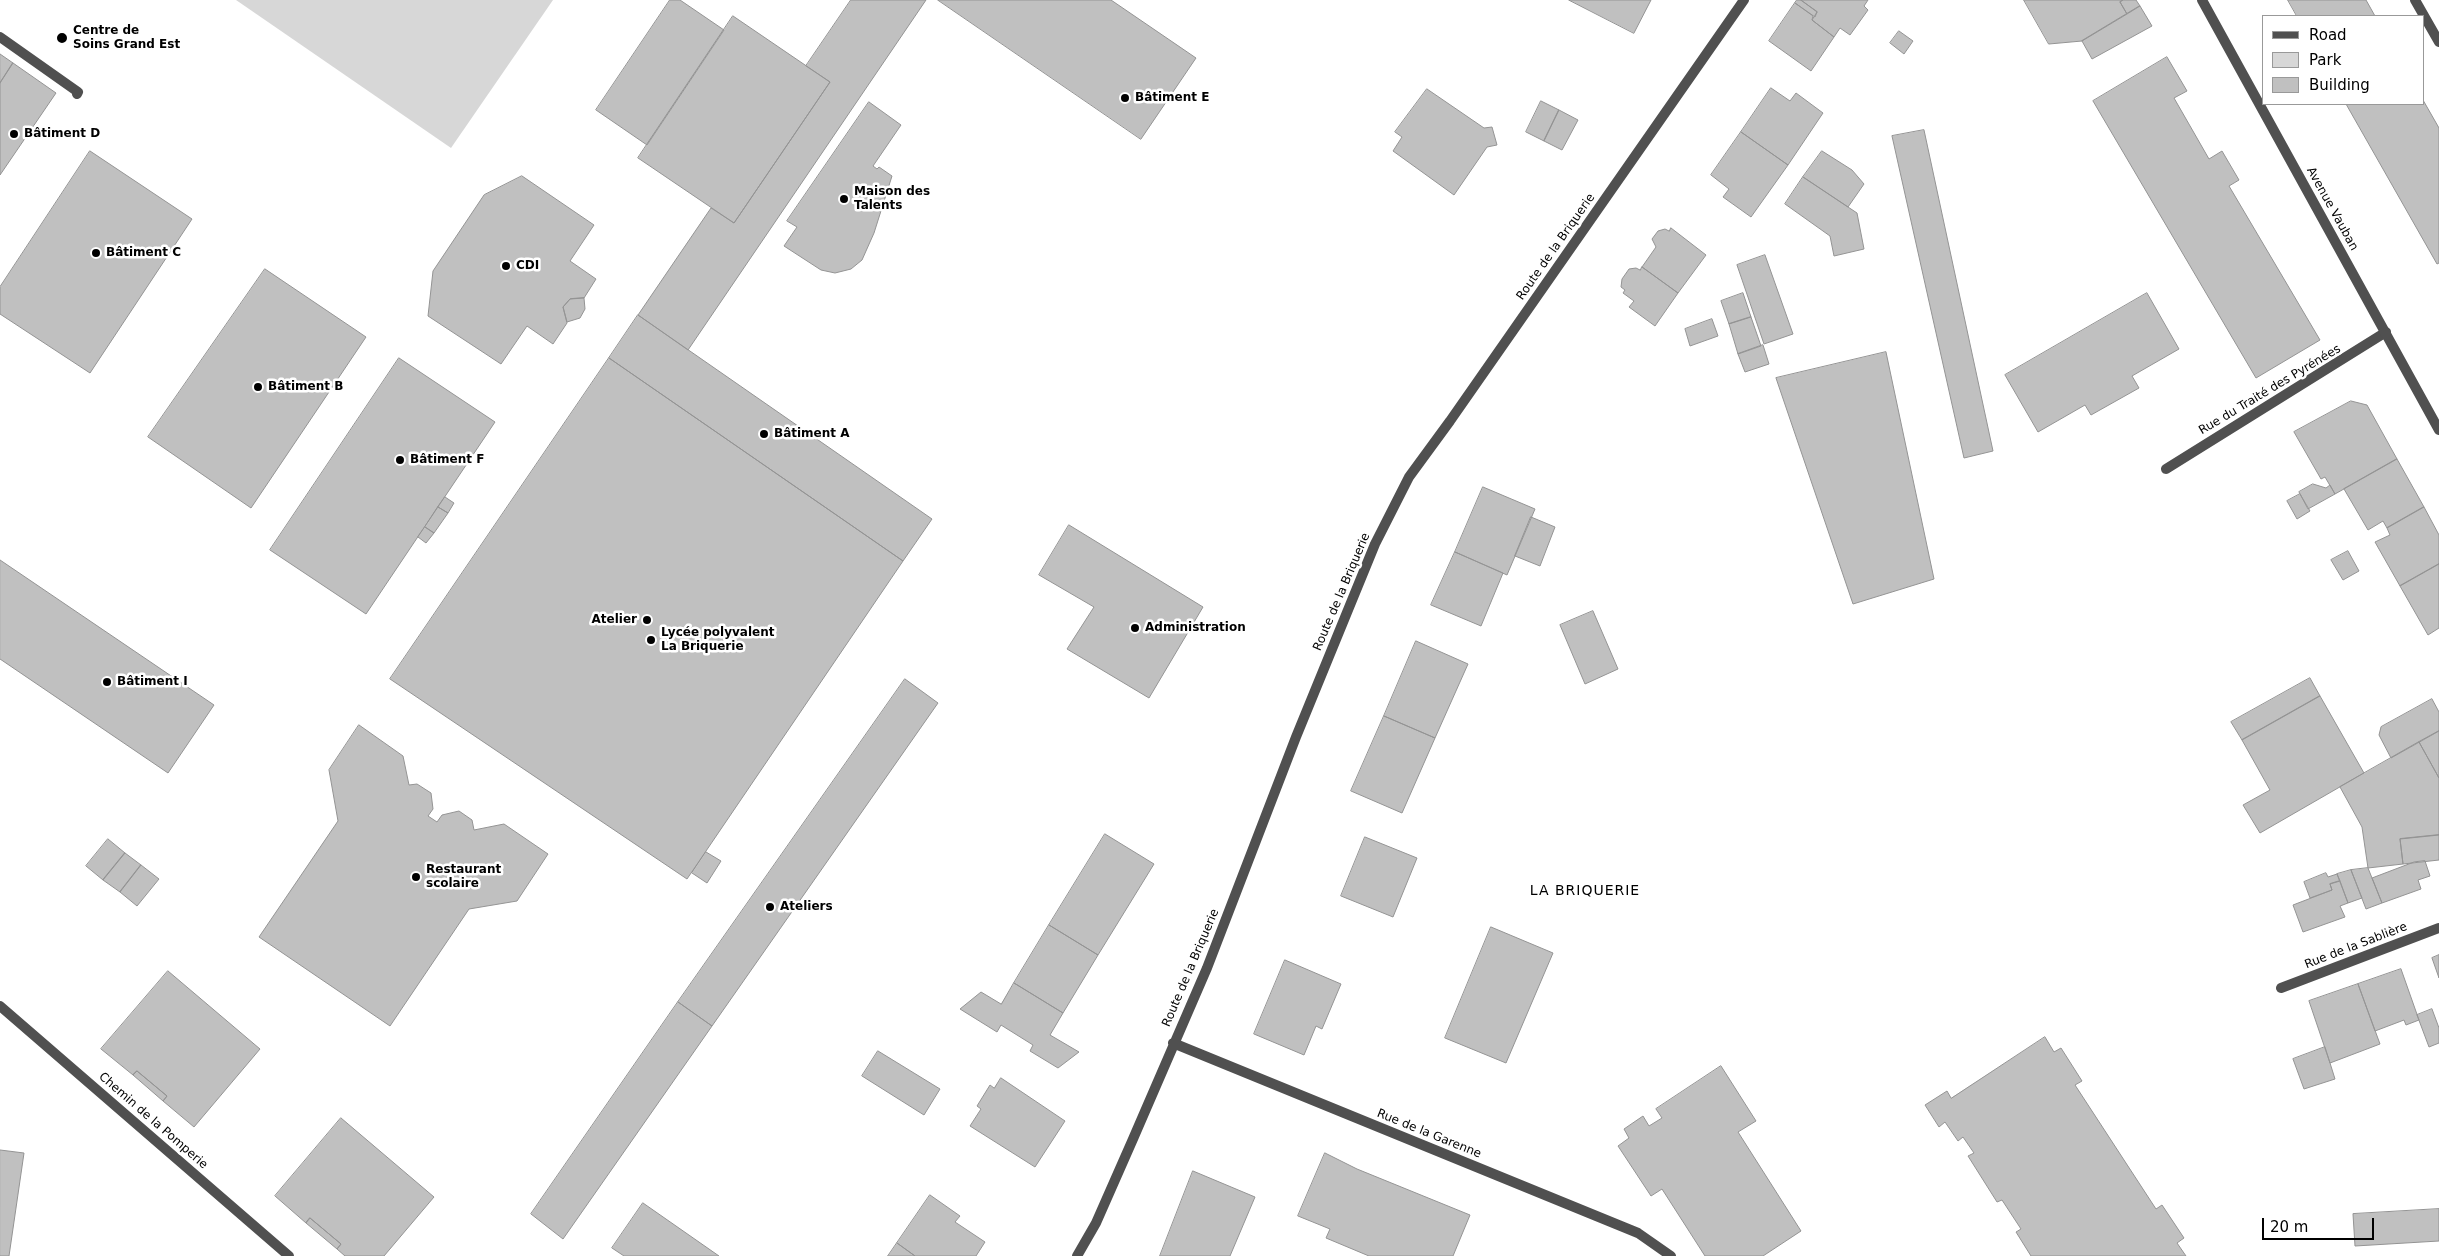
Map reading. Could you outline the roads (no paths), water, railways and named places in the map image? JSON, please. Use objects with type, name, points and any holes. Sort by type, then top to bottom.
[{"type":"street","name":"Route de la Briquerie","points":[[1077,1256],[1096,1222],[1126,1156],[1173,1043],[1207,968],[1292,746],[1368,563],[1408,477],[1455,414],[1744,0]]},
{"type":"street","name":"Avenue Vauban","points":[[2202,0],[2439,430]]},
{"type":"street","points":[[2415,0],[2424,15]]},
{"type":"street","points":[[2424,16],[2439,42]]},
{"type":"street","points":[[0,37],[78,92],[77,94]]},
{"type":"street","name":"Rue du Traité des Pyrénées","points":[[2166,469],[2349,357],[2386,332]]},
{"type":"street","name":"Rue de la Sablière","points":[[2281,988],[2439,928]]},
{"type":"street","name":"Chemin de la Pomperie","points":[[0,1006],[289,1256]]},
{"type":"street","name":"Rue de la Garenne","points":[[1173,1043],[1638,1233],[1671,1256]]},
{"type":"place","name":"Centre de Soins Grand Est","points":[[62,38]]},
{"type":"place","name":"Bâtiment E","points":[[1125,98]]},
{"type":"place","name":"Bâtiment D","points":[[14,134]]},
{"type":"place","name":"Maison des Talents","points":[[844,199]]},
{"type":"place","name":"Bâtiment C","points":[[96,253]]},
{"type":"place","name":"CDI","points":[[506,266]]},
{"type":"place","name":"Bâtiment B","points":[[258,387]]},
{"type":"place","name":"Bâtiment A","points":[[764,434]]},
{"type":"place","name":"Bâtiment F","points":[[400,460]]},
{"type":"place","name":"Atelier","points":[[647,620]]},
{"type":"place","name":"Administration","points":[[1135,628]]},
{"type":"place","name":"Lycée polyvalent La Briquerie","points":[[651,640]]},
{"type":"place","name":"Bâtiment I","points":[[107,682]]},
{"type":"place","name":"Restaurant scolaire","points":[[416,877]]},
{"type":"place","name":"Ateliers","points":[[770,907]]},
{"type":"district","name":"LA BRIQUERIE","points":[[1585,891]]}]
